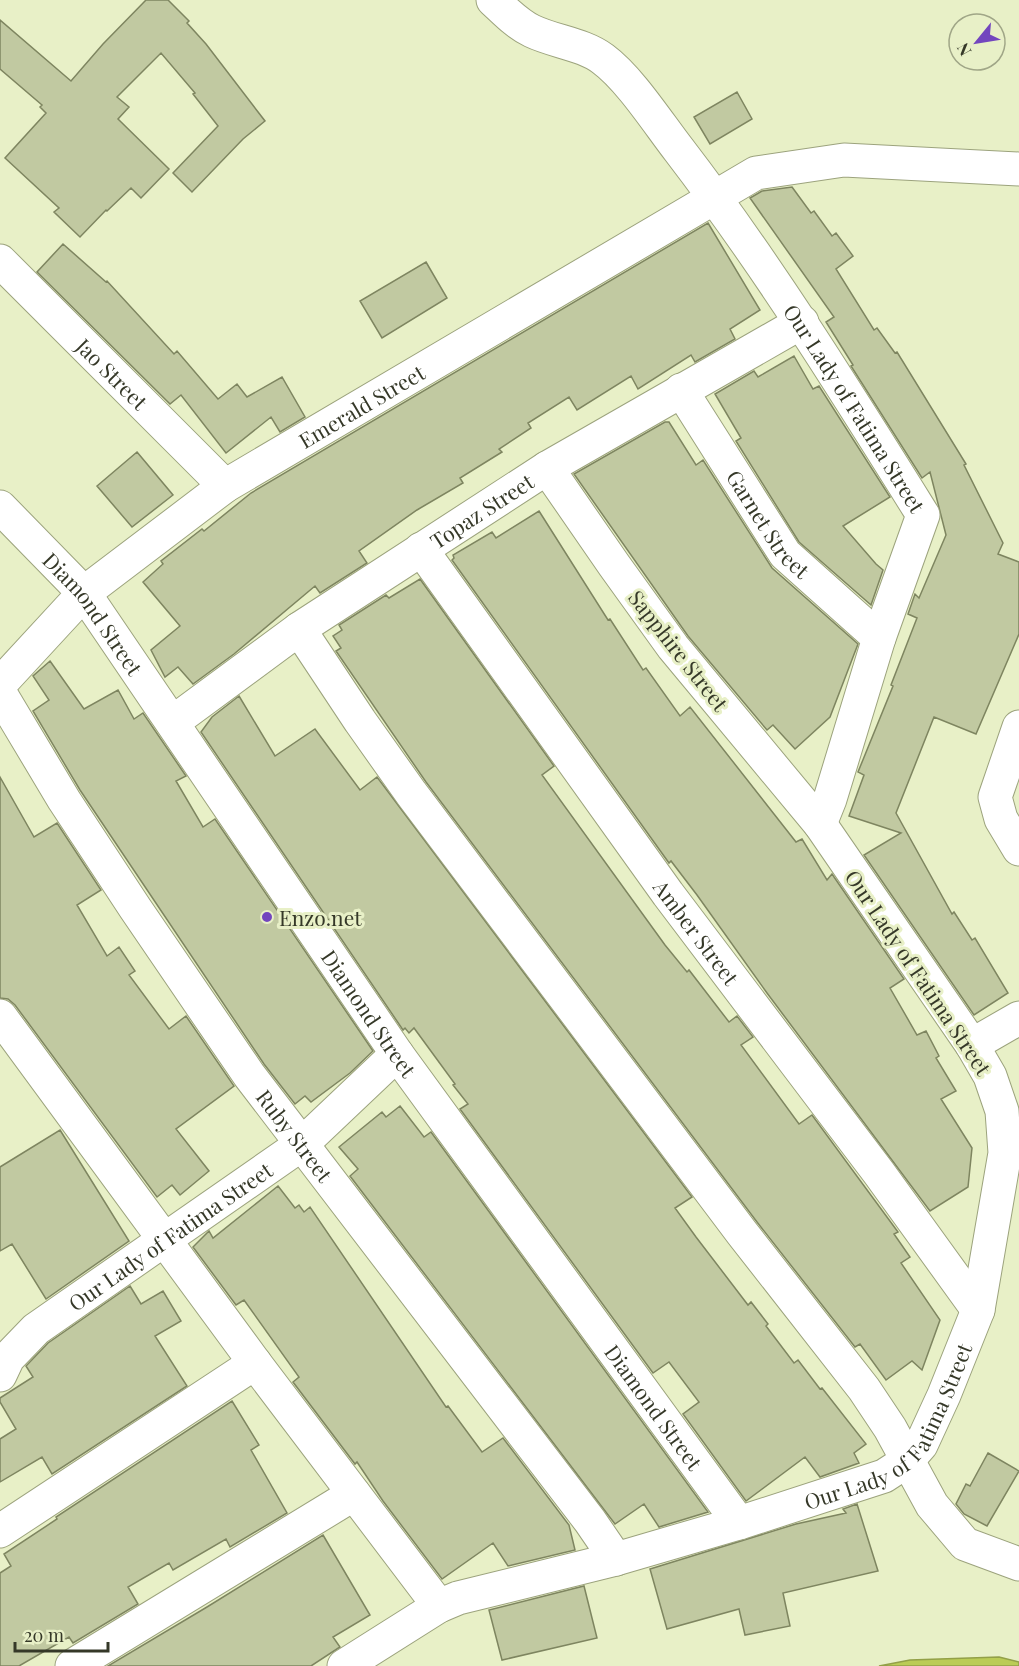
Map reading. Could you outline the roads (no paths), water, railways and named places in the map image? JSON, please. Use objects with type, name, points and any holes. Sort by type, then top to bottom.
[{"type":"street","name":"Our Lady of Fatima Street","points":[[344,1666],[439,1606],[458,1598],[616,1559],[740,1523],[884,1476],[907,1461],[921,1445],[978,1310],[1005,1153],[1002,1111],[990,1076],[972,1045],[820,824],[830,799],[879,638],[922,515],[802,322],[716,197],[627,83],[603,59],[576,46],[531,31],[509,16],[493,0]]},
{"type":"street","name":"Emerald Street","points":[[0,684],[84,593],[225,486],[756,173],[844,160],[1019,169]]},
{"type":"street","name":"Jao Street","points":[[0,261],[225,486]]},
{"type":"street","name":"Topaz Street","points":[[173,722],[299,629],[547,468],[802,322]]},
{"type":"street","name":"Garnet Street","points":[[681,390],[785,554],[879,638]]},
{"type":"street","name":"Sapphire Street","points":[[547,468],[673,646],[820,824]]},
{"type":"street","name":"Diamond Street","points":[[0,507],[84,593],[398,1054],[740,1523]]},
{"type":"street","name":"Amber Street","points":[[421,549],[668,894],[872,1164],[978,1310]]},
{"type":"street","points":[[299,629],[411,793],[742,1233],[864,1389],[890,1428],[932,1505],[965,1544],[1019,1564]]},
{"type":"street","name":"Ruby Street","points":[[0,693],[64,800],[135,909],[249,1075],[590,1521],[616,1559]]},
{"type":"street","points":[[1019,727],[995,797],[1001,819],[1019,849]]},
{"type":"street","points":[[0,1016],[255,1363],[439,1606]]},
{"type":"street","points":[[972,1045],[1019,1018]]},
{"type":"street","name":"Our Lady of Fatima Street","points":[[0,1374],[8,1358],[36,1329],[302,1144],[398,1054]]},
{"type":"street","points":[[0,1531],[255,1363]]},
{"type":"street","points":[[72,1666],[354,1494]]},
{"type":"place","name":"Enzo.net","points":[[267,917]]}]
